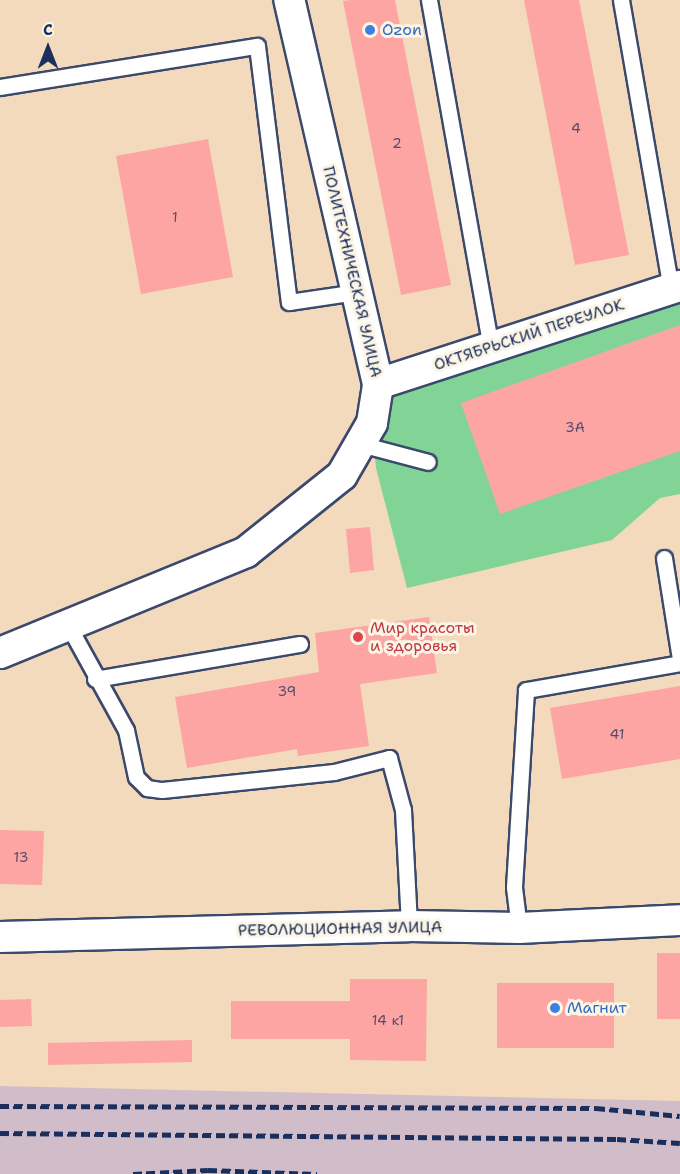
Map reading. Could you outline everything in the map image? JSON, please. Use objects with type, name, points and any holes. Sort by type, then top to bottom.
[{"type":"street","name":"ПОЛИТЕХНИЧЕСКАЯ УЛИЦА","points":[[0,653],[246,552],[342,475],[372,423],[378,384],[289,0]]},
{"type":"street","name":"ОКТЯБРЬСКИЙ ПЕРЕУЛОК","points":[[378,384],[676,288]]},
{"type":"street","name":"РЕВОЛЮЦИОННАЯ УЛИЦА","points":[[0,937],[409,926],[519,928],[680,920]]},
{"type":"lane","points":[[429,0],[491,347]]},
{"type":"lane","points":[[621,0],[676,288]]},
{"type":"lane","points":[[0,87],[257,46],[290,302],[357,292]]},
{"type":"lane","points":[[360,444],[428,462]]},
{"type":"lane","points":[[519,928],[514,887],[526,690],[680,661],[664,558]]},
{"type":"lane","points":[[68,625],[95,679],[126,730],[136,777],[147,788],[162,790],[334,771],[389,758],[403,810],[409,926]]},
{"type":"lane","points":[[95,679],[300,644]]},
{"type":"shaded area","points":[[0,1086],[680,1101],[680,1174],[0,1174]]},
{"type":"green space","points":[[680,286],[680,494],[660,498],[612,540],[407,588],[376,468],[372,423],[378,384]]},
{"type":"building","points":[[395,0],[451,285],[401,295],[343,1]]},
{"type":"building","points":[[524,0],[579,0],[629,255],[575,265]]},
{"type":"building","points":[[208,139],[233,277],[141,294],[116,156]]},
{"type":"building","points":[[680,325],[680,451],[500,514],[461,403]]},
{"type":"building","points":[[370,527],[374,570],[350,573],[346,529]]},
{"type":"building","points":[[429,617],[437,673],[360,684],[369,746],[298,756],[297,749],[187,768],[175,697],[319,672],[315,633]]},
{"type":"building","points":[[680,686],[680,759],[562,779],[550,708]]},
{"type":"building","points":[[0,830],[44,831],[42,885],[0,884]]},
{"type":"building","points":[[657,953],[680,953],[680,1019],[657,1019]]},
{"type":"building","points":[[350,979],[427,979],[426,1061],[350,1060],[350,1039],[231,1039],[231,1001],[350,1001]]},
{"type":"building","points":[[497,983],[614,983],[614,1048],[497,1048]]},
{"type":"building","points":[[31,999],[32,1026],[0,1027],[0,1000]]},
{"type":"building","points":[[192,1040],[192,1062],[48,1065],[48,1043]]},
{"type":"railway","points":[[0,1106],[596,1108],[680,1116]]},
{"type":"railway","points":[[0,1133],[617,1139],[680,1143]]},
{"type":"railway","points":[[133,1174],[208,1170],[317,1174]]},
{"type":"place","name":"Ozon","points":[[370,30]]},
{"type":"place","name":"Мир красоты и здоровья","points":[[358,637]]},
{"type":"place","name":"Магнит","points":[[555,1008]]}]
